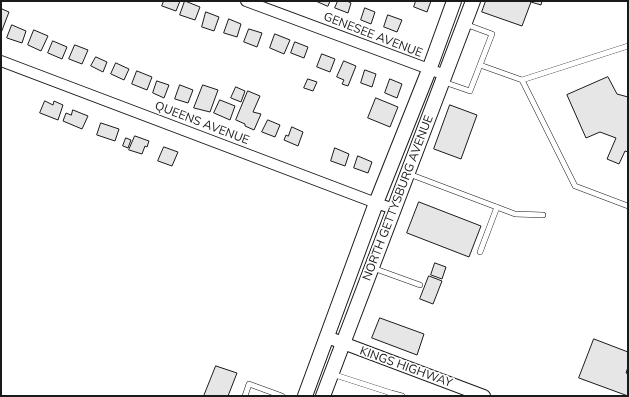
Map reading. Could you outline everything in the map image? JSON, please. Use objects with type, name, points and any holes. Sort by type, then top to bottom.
[{"type":"main road","name":"NORTH GETTYSBURG AVENUE","points":[[305,396],[376,204],[429,70],[454,1]]},
{"type":"main road","name":"NORTH GETTYSBURG AVENUE","points":[[323,396],[473,1]]},
{"type":"street","name":"GENESEE AVENUE","points":[[246,1],[429,70],[444,79]]},
{"type":"street","name":"QUEENS AVENUE","points":[[1,61],[376,204],[394,209]]},
{"type":"street","name":"KINGS HIGHWAY","points":[[327,337],[484,396]]},
{"type":"lane","points":[[444,79],[470,91],[492,34],[464,24]]},
{"type":"lane","points":[[480,65],[522,80],[628,46]]},
{"type":"lane","points":[[522,80],[575,186],[628,206]]},
{"type":"lane","points":[[408,173],[515,214],[543,215]]},
{"type":"lane","points":[[480,252],[497,207]]},
{"type":"lane","points":[[372,267],[420,285]]},
{"type":"lane","points":[[331,373],[391,394],[402,396]]},
{"type":"lane","points":[[244,396],[249,384],[282,396]]},
{"type":"building","points":[[164,1],[180,1],[176,11],[162,6]]},
{"type":"building","points":[[185,1],[200,7],[195,20],[180,15]]},
{"type":"building","points":[[316,1],[330,1],[328,6]]},
{"type":"building","points":[[338,1],[347,1],[351,3],[348,13],[335,8]]},
{"type":"building","points":[[416,1],[431,1],[427,12],[414,7]]},
{"type":"building","points":[[486,1],[542,1],[541,5],[531,2],[522,26],[482,12]]},
{"type":"building","points":[[365,8],[375,12],[371,24],[361,20]]},
{"type":"building","points":[[2,9],[9,12],[1,33],[1,11]]},
{"type":"building","points":[[206,12],[219,17],[214,31],[202,27]]},
{"type":"building","points":[[388,15],[402,20],[397,32],[384,27]]},
{"type":"building","points":[[229,19],[241,24],[237,37],[224,33]]},
{"type":"building","points":[[12,25],[26,31],[22,43],[7,38]]},
{"type":"building","points":[[249,29],[262,33],[257,47],[244,42]]},
{"type":"building","points":[[34,30],[48,36],[41,51],[28,45]]},
{"type":"building","points":[[275,34],[290,40],[284,54],[270,48]]},
{"type":"building","points":[[53,41],[67,47],[62,59],[48,53]]},
{"type":"building","points":[[295,42],[308,47],[304,58],[291,53]]},
{"type":"building","points":[[75,45],[88,50],[82,64],[69,59]]},
{"type":"building","points":[[322,54],[335,59],[330,72],[317,67]]},
{"type":"building","points":[[96,57],[107,62],[103,72],[91,66]]},
{"type":"building","points":[[344,61],[356,66],[348,86],[342,84],[344,80],[337,77]]},
{"type":"building","points":[[116,63],[129,69],[124,80],[111,74]]},
{"type":"building","points":[[365,70],[376,74],[372,87],[361,83]]},
{"type":"building","points":[[137,71],[152,77],[147,90],[132,84]]},
{"type":"building","points":[[608,77],[617,94],[628,97],[628,152],[625,151],[619,164],[607,159],[616,138],[600,132],[586,138],[567,95]]},
{"type":"building","points":[[308,79],[317,82],[313,91],[304,88]]},
{"type":"building","points":[[390,79],[402,84],[397,98],[385,93]]},
{"type":"building","points":[[157,81],[169,85],[164,98],[153,93]]},
{"type":"building","points":[[180,85],[193,90],[188,103],[175,99]]},
{"type":"building","points":[[203,85],[218,90],[210,112],[194,108]]},
{"type":"building","points":[[236,87],[245,91],[241,102],[231,98]]},
{"type":"building","points":[[248,91],[260,96],[253,112],[261,114],[254,130],[236,120]]},
{"type":"building","points":[[376,98],[398,107],[390,127],[368,118]]},
{"type":"building","points":[[220,100],[235,106],[230,120],[214,113]]},
{"type":"building","points":[[45,101],[53,105],[54,101],[63,105],[58,120],[40,113]]},
{"type":"building","points":[[450,105],[477,115],[461,159],[434,149]]},
{"type":"building","points":[[73,110],[88,116],[82,129],[63,121],[66,113],[71,115]]},
{"type":"building","points":[[268,120],[280,125],[275,137],[262,132]]},
{"type":"building","points":[[101,123],[119,129],[115,141],[97,135]]},
{"type":"building","points":[[292,127],[303,132],[298,146],[284,140],[286,135],[288,136]]},
{"type":"building","points":[[135,136],[149,141],[142,154],[129,150]]},
{"type":"building","points":[[126,138],[131,140],[128,148],[123,146]]},
{"type":"building","points":[[164,147],[178,152],[172,166],[158,161]]},
{"type":"building","points":[[335,148],[349,154],[345,166],[331,161]]},
{"type":"building","points":[[358,156],[372,162],[368,173],[354,168]]},
{"type":"building","points":[[419,202],[481,226],[469,257],[407,233]]},
{"type":"building","points":[[435,263],[446,267],[442,279],[431,275]]},
{"type":"building","points":[[429,276],[442,281],[433,304],[420,299]]},
{"type":"building","points":[[380,318],[424,334],[417,355],[372,338]]},
{"type":"building","points":[[594,339],[628,352],[628,367],[626,373],[628,374],[628,396],[579,378]]},
{"type":"building","points":[[216,366],[237,373],[228,396],[204,396]]}]
